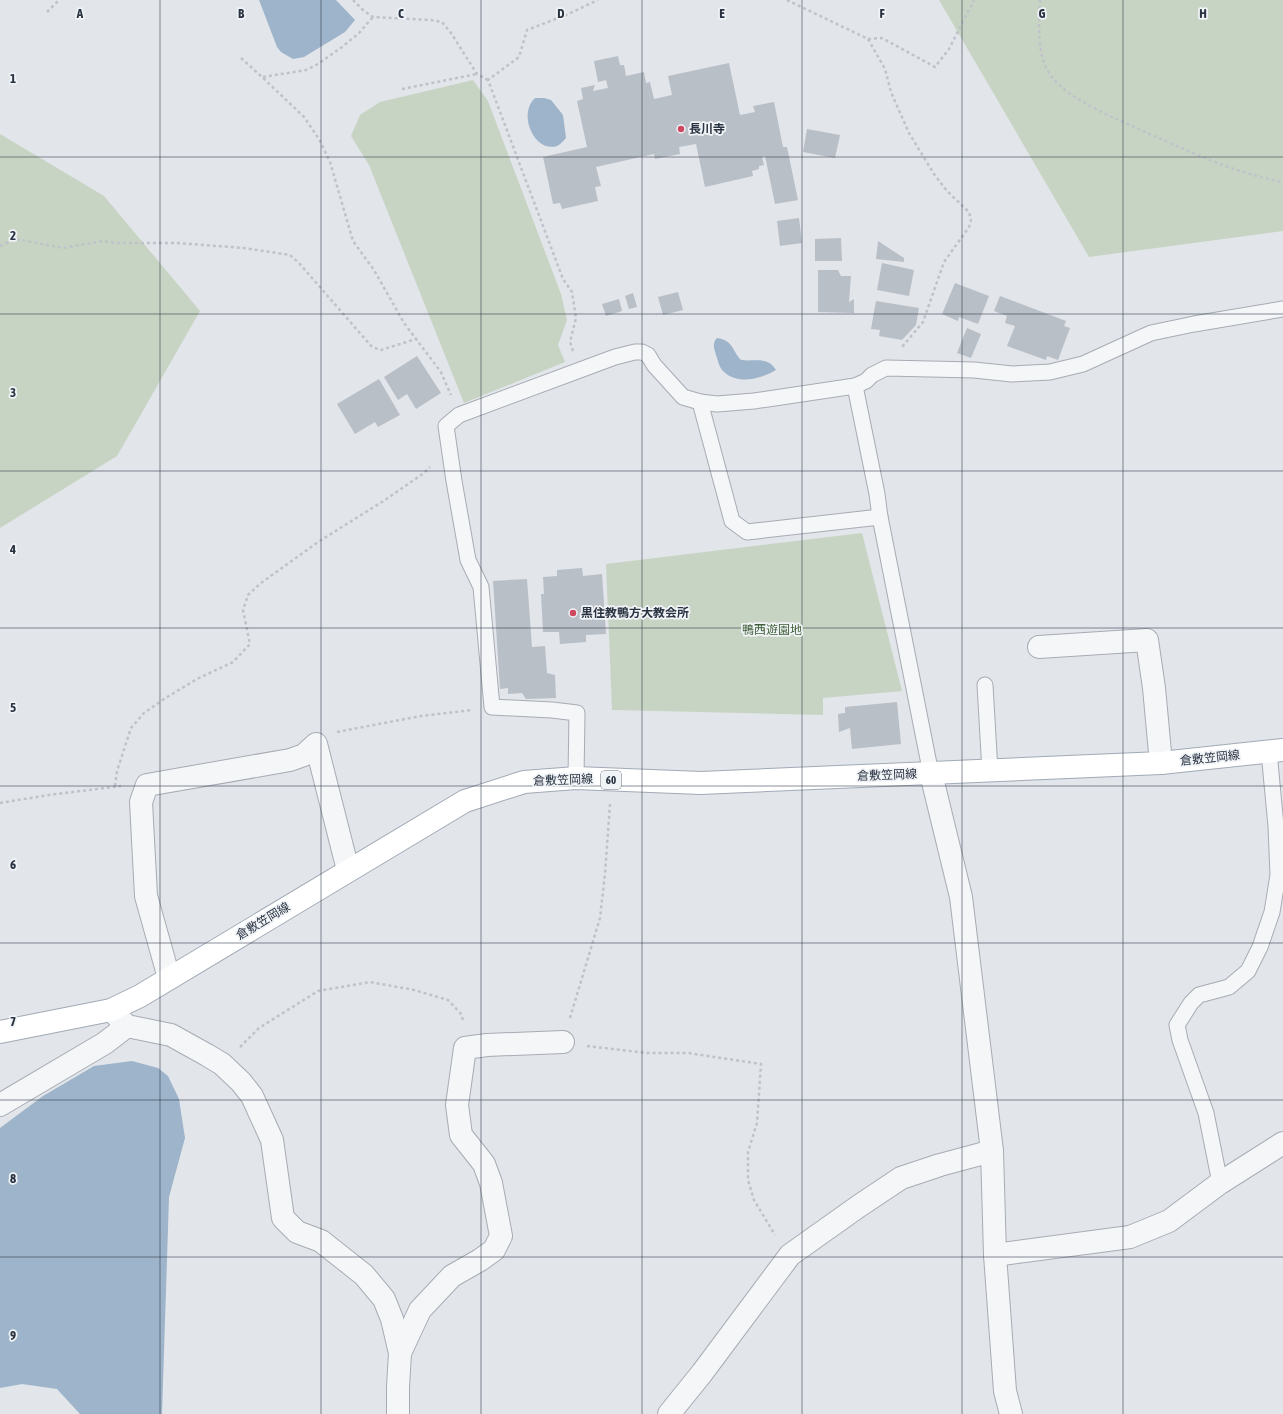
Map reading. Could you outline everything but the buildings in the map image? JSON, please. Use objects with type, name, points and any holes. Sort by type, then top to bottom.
[{"type":"main road","name":"倉敷笠岡線","points":[[0,1032],[111,1010],[140,996],[348,870],[466,801],[524,782],[576,778],[701,783],[931,774],[1161,763],[1276,751]]},
{"type":"street","points":[[1038,647],[1147,640],[1154,688],[1161,763]]},
{"type":"street","points":[[169,978],[146,896],[141,802],[147,785],[290,760],[304,755],[316,744],[348,870]]},
{"type":"street","points":[[931,774],[961,897],[992,1151],[995,1255],[1005,1391],[1011,1414]]},
{"type":"street","points":[[111,1010],[128,1026],[172,1035],[222,1064],[241,1082],[252,1096],[272,1140],[283,1218],[297,1232],[321,1241],[364,1275],[384,1299],[392,1319],[400,1352],[398,1414]]},
{"type":"street","points":[[0,1105],[105,1043],[128,1026]]},
{"type":"street","points":[[400,1352],[420,1310],[452,1276],[494,1250],[501,1236],[491,1183],[484,1164],[461,1134],[457,1105],[466,1048],[487,1045],[563,1042]]},
{"type":"street","points":[[995,1255],[1130,1237],[1169,1221],[1220,1183],[1283,1143]]},
{"type":"street","points":[[669,1414],[702,1373],[790,1255],[901,1178],[940,1165],[992,1151]]},
{"type":"lane","points":[[576,778],[577,713],[552,710],[492,707],[481,587],[468,560],[446,426],[459,415],[615,356],[635,352],[642,352],[648,355],[654,365],[683,397],[700,402],[718,404],[754,401],[855,386],[886,368],[974,370],[1012,374],[1050,372],[1083,364],[1151,333],[1283,308]]},
{"type":"lane","points":[[855,386],[931,774]]},
{"type":"lane","points":[[700,402],[732,521],[746,532],[880,517]]},
{"type":"lane","points":[[985,685],[990,771]]},
{"type":"lane","points":[[1220,1183],[1206,1113],[1180,1040],[1177,1025],[1191,1003],[1199,995],[1229,987],[1248,971],[1260,947],[1272,912],[1278,875],[1276,826],[1276,751]]},
{"type":"path","points":[[46,12],[59,0]]},
{"type":"path","points":[[353,0],[373,17],[442,22],[451,33],[477,74],[488,80],[563,279],[572,292],[576,318],[570,342],[581,370]]},
{"type":"path","points":[[488,80],[519,57],[527,30],[566,15],[598,0]]},
{"type":"path","points":[[787,0],[868,39],[882,38],[935,67],[949,49],[974,0]]},
{"type":"path","points":[[1040,0],[1040,38],[1042,55],[1052,76],[1070,93],[1098,110],[1182,148],[1238,171],[1268,180],[1283,182]]},
{"type":"path","points":[[262,77],[306,70],[318,64],[359,33],[373,17]]},
{"type":"path","points":[[868,39],[885,68],[891,92],[909,133],[934,174],[947,191],[969,212],[970,220],[969,227],[944,262],[923,322],[892,358],[886,368]]},
{"type":"path","points":[[241,58],[304,117],[319,139],[330,162],[353,241],[374,270],[404,323],[441,372],[459,415]]},
{"type":"path","points":[[402,89],[477,74]]},
{"type":"path","points":[[0,246],[16,239],[63,248],[103,241],[118,243],[177,243],[244,248],[290,255],[299,263],[372,347],[381,350],[416,339]]},
{"type":"path","points":[[115,786],[117,771],[130,728],[144,713],[197,679],[233,662],[250,644],[242,610],[248,595],[261,583],[318,542],[385,500],[424,473],[432,465]]},
{"type":"path","points":[[316,744],[333,733],[421,716],[492,707]]},
{"type":"path","points":[[610,780],[605,874],[600,918],[563,1042],[606,1049],[647,1053],[688,1053],[761,1064],[757,1123],[748,1152],[748,1180],[754,1200],[772,1231],[790,1255]]},
{"type":"path","points":[[0,803],[115,786],[147,785]]},
{"type":"path","points":[[222,1064],[259,1028],[318,991],[370,982],[414,990],[448,1000],[462,1015],[466,1048]]},
{"type":"green space","points":[[939,0],[1283,0],[1283,231],[1089,257]]},
{"type":"green space","points":[[473,80],[488,101],[561,294],[567,320],[558,345],[565,362],[464,403],[369,165],[351,136],[360,115],[380,102]]},
{"type":"green space","points":[[0,134],[104,196],[200,311],[117,456],[0,528]]},
{"type":"green space","name":"鴨西遊園地","points":[[862,533],[902,691],[823,698],[823,715],[612,710],[606,564]]},
{"type":"water","points":[[259,0],[336,0],[355,20],[345,32],[304,57],[293,59],[281,52],[277,47]]},
{"type":"water","points":[[535,98],[551,100],[563,115],[566,138],[557,146],[549,147],[542,144],[531,131],[528,123],[528,114],[530,105]]},
{"type":"water","points":[[717,338],[727,341],[741,360],[765,361],[776,370],[764,376],[750,379],[730,376],[722,370],[718,362],[714,346],[714,342]]},
{"type":"water","points":[[132,1061],[158,1068],[168,1076],[179,1099],[185,1138],[169,1197],[162,1414],[80,1414],[57,1389],[22,1384],[0,1388],[0,1128],[43,1096],[94,1066]]},
{"type":"place","name":"長川寺","points":[[681,129]]},
{"type":"place","name":"黒住教鴨方大教会所","points":[[573,613]]}]
